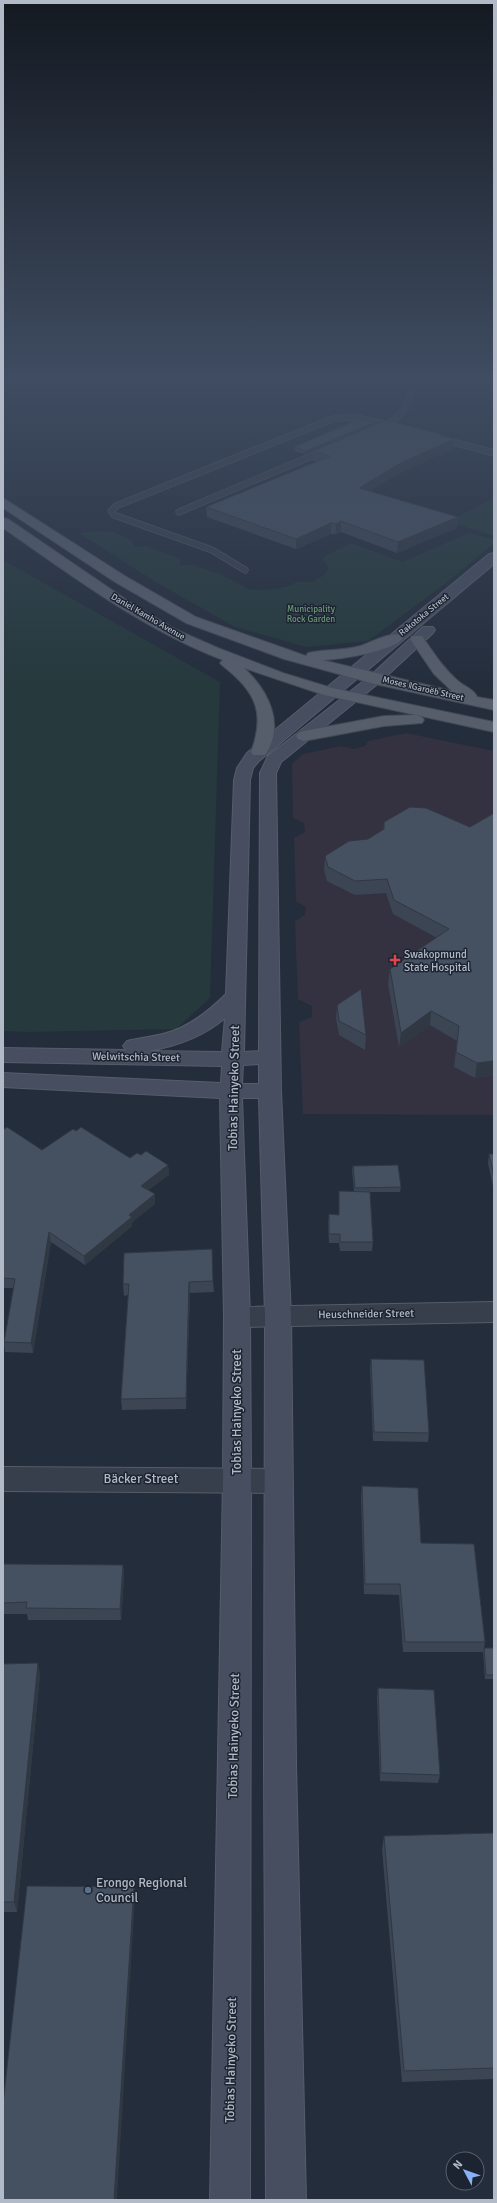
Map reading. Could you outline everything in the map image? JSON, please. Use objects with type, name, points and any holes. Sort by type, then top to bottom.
[{"type":"main road","name":"Daniel Kamho Avenue","points":[[3,502],[120,579],[191,620],[290,656],[352,685]]},
{"type":"main road","name":"Daniel Kamho Avenue","points":[[3,522],[132,610],[172,633],[197,645],[278,676],[352,685]]},
{"type":"main road","points":[[290,656],[345,654],[365,650],[396,638]]},
{"type":"main road","points":[[417,639],[434,665],[449,682],[489,704]]},
{"type":"main road","points":[[197,645],[240,672],[250,682],[264,706],[268,726],[266,737],[259,752]]},
{"type":"main road","points":[[352,685],[491,727]]},
{"type":"main road","name":"Moses ǁGaroëb Street","points":[[352,685],[489,704]]},
{"type":"main road","points":[[304,736],[384,721],[405,720],[491,727]]},
{"type":"street","name":"Rakotoka Street","points":[[352,685],[396,638],[494,557]]},
{"type":"street","name":"Rakotoka Street","points":[[352,685],[417,639],[494,573]]},
{"type":"street","points":[[286,2200],[280,1763],[280,1481],[278,1316],[270,1091],[268,773],[274,760],[304,736],[352,685]]},
{"type":"street","name":"Tobias Hainyeko Street","points":[[230,2200],[237,1479],[237,1316],[231,1091],[236,996],[242,780],[245,768],[259,752],[352,685]]},
{"type":"street","points":[[92,1056],[115,1048],[157,1043],[186,1036],[208,1022],[236,996]]},
{"type":"street","name":"Welwitschia Street","points":[[3,1055],[233,1059],[270,1058]]},
{"type":"street","points":[[3,1080],[231,1091],[270,1091]]},
{"type":"street","name":"Heuschneider Street","points":[[237,1316],[494,1312]]},
{"type":"street","name":"Bäcker Street","points":[[3,1479],[237,1479],[280,1481]]},
{"type":"lane","points":[[176,482],[116,506],[111,511],[114,515],[212,550],[245,570]]},
{"type":"lane","points":[[179,512],[251,482]]},
{"type":"shaded area","name":"Swakopmund State Hospital","points":[[406,733],[494,751],[494,1115],[303,1114],[299,1022],[312,1017],[312,1006],[298,999],[295,921],[305,915],[306,907],[296,901],[294,838],[305,832],[304,823],[293,818],[292,764],[303,754],[341,746],[354,749],[365,746],[368,741]]},
{"type":"green space","points":[[494,498],[494,536],[437,518],[457,517]]},
{"type":"green space","name":"Municipality Rock Garden","points":[[96,531],[114,532],[132,541],[134,547],[145,546],[180,559],[180,565],[193,565],[220,574],[249,589],[265,590],[285,587],[297,582],[312,582],[324,575],[329,568],[322,558],[351,543],[403,562],[469,533],[494,539],[494,543],[445,584],[368,641],[306,647],[235,627],[154,581],[79,533]]},
{"type":"green space","points":[[3,560],[220,682],[210,998],[176,1029],[28,1032],[3,1031]]},
{"type":"building","points":[[267,482],[369,482],[359,488],[458,517],[398,542],[341,521],[336,524],[331,523],[296,539],[206,507]]},
{"type":"building","points":[[410,807],[426,808],[470,827],[494,813],[494,1061],[477,1063],[456,1052],[459,1026],[431,1011],[401,1033],[390,969],[449,929],[394,900],[387,879],[355,881],[328,867],[325,856],[349,841],[368,839],[384,829],[384,822]]},
{"type":"building","points":[[361,989],[366,1035],[339,1021],[337,1005]]},
{"type":"building","points":[[7,1127],[42,1150],[73,1129],[76,1131],[81,1127],[130,1158],[137,1153],[141,1155],[146,1151],[168,1165],[141,1186],[155,1194],[129,1215],[132,1217],[84,1256],[49,1232],[31,1343],[4,1342],[15,1279],[3,1278],[3,1130]]},
{"type":"building","points":[[489,1154],[494,1154],[494,1176]]},
{"type":"building","points":[[398,1165],[401,1187],[355,1188],[353,1166]]},
{"type":"building","points":[[339,1191],[370,1192],[373,1242],[340,1242],[340,1234],[329,1234],[329,1214],[339,1215]]},
{"type":"building","points":[[212,1249],[213,1281],[189,1282],[186,1398],[121,1399],[129,1284],[123,1284],[124,1253]]},
{"type":"building","points":[[371,1359],[424,1360],[429,1433],[374,1432]]},
{"type":"building","points":[[362,1486],[418,1488],[421,1543],[474,1544],[485,1642],[405,1642],[400,1584],[365,1584]]},
{"type":"building","points":[[3,1564],[123,1565],[120,1609],[26,1608],[27,1602],[3,1603]]},
{"type":"building","points":[[484,1648],[494,1648],[494,1675],[486,1675]]},
{"type":"building","points":[[38,1663],[14,1902],[3,1902],[3,1664]]},
{"type":"building","points":[[378,1688],[434,1690],[440,1775],[381,1773]]},
{"type":"building","points":[[494,1833],[494,2068],[404,2071],[384,1836]]},
{"type":"building","points":[[27,1886],[134,1887],[114,2200],[3,2200],[3,2104]]},
{"type":"place","name":"Swakopmund State Hospital","points":[[395,960]]},
{"type":"place","name":"Erongo Regional Council","points":[[88,1890]]}]
